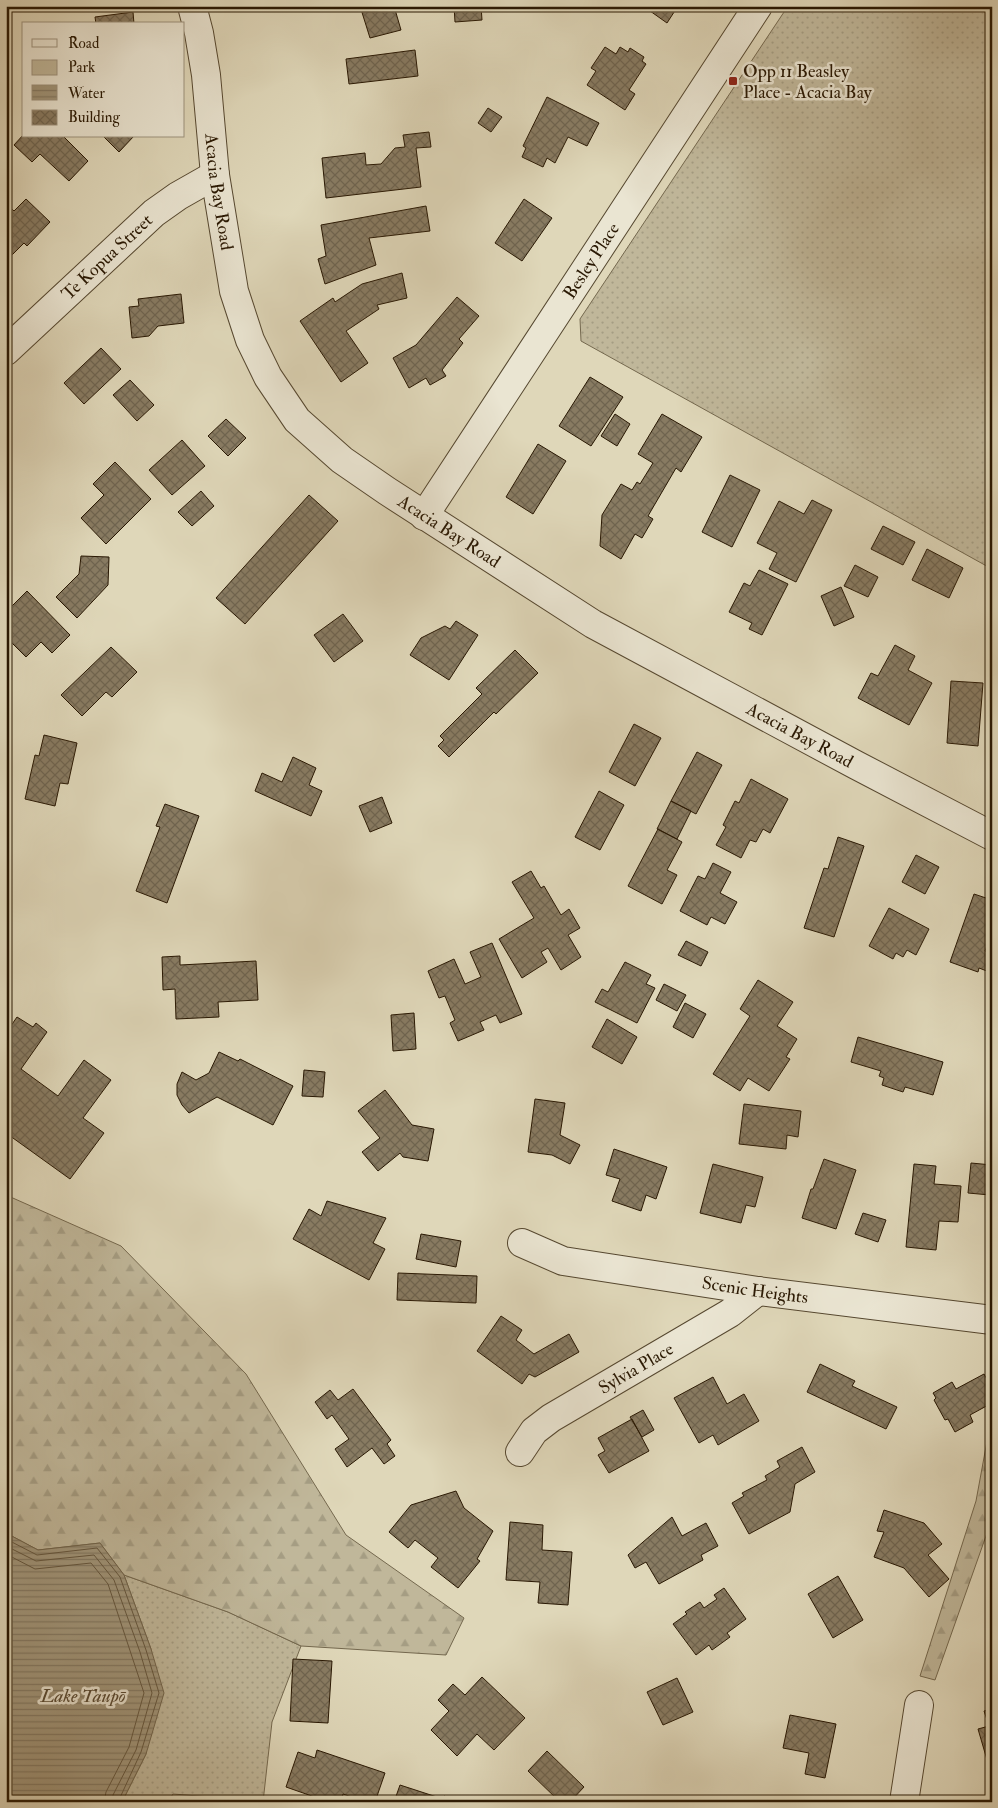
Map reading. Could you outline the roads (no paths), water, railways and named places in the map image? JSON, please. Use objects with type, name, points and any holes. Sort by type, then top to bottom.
[{"type":"street","name":"Acacia Bay Road","points":[[192,6],[206,75],[215,175],[234,291],[250,340],[268,377],[297,420],[342,460],[424,516],[593,624],[992,836]]},
{"type":"street","name":"Besley Place","points":[[424,516],[758,6]]},
{"type":"street","name":"Te Kopua Street","points":[[6,351],[154,213],[178,196],[215,175]]},
{"type":"street","name":"Scenic Heights","points":[[522,1242],[563,1261],[758,1292],[992,1320]]},
{"type":"street","name":"Sylvia Place","points":[[520,1452],[534,1431],[551,1418],[730,1313],[758,1292]]},
{"type":"street","points":[[904,1802],[919,1705]]},
{"type":"water","name":"Lake Taupō","points":[[6,1533],[38,1550],[100,1543],[124,1575],[151,1649],[164,1693],[146,1754],[122,1802],[6,1802]]},
{"type":"place","name":"Opp 11 Beasley Place - Acacia Bay","points":[[733,81]]}]
